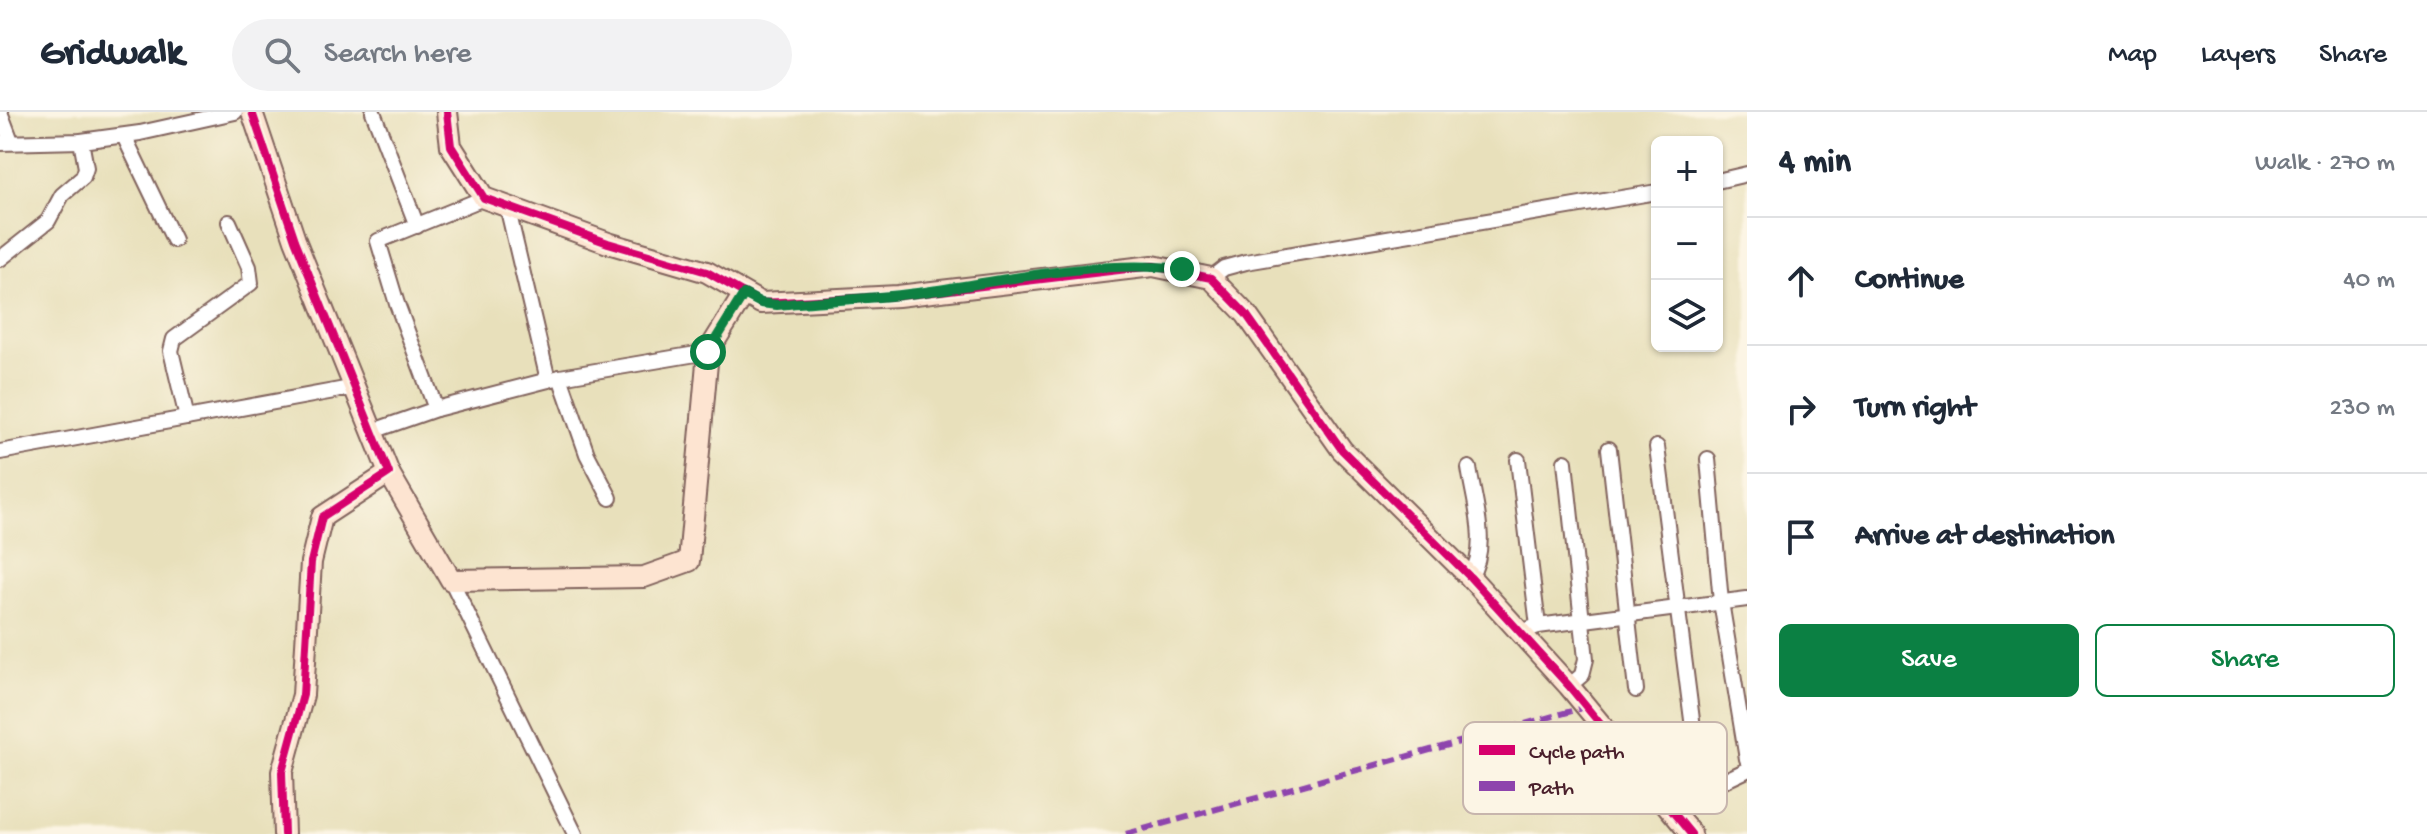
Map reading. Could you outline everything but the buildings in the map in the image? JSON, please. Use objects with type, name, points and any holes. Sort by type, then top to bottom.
[{"type":"street","points":[[0,112],[5,142],[81,141],[124,136],[196,116],[235,112]]},
{"type":"street","points":[[252,112],[295,240],[389,473],[451,580],[575,834]]},
{"type":"street","points":[[373,112],[417,226]]},
{"type":"street","points":[[447,112],[451,146],[484,198],[608,243],[707,272],[761,303],[777,305],[898,296],[1153,266],[1211,278],[1246,314],[1342,450],[1470,577],[1529,629],[1599,722]]},
{"type":"street","points":[[124,136],[174,240]]},
{"type":"street","points":[[0,259],[48,221],[62,195],[83,177],[86,168],[81,141]]},
{"type":"street","points":[[1723,180],[1747,174]]},
{"type":"street","points":[[1211,278],[1224,268],[1246,262],[1651,193]]},
{"type":"street","points":[[436,409],[397,304],[378,241],[484,198]]},
{"type":"street","points":[[507,206],[554,378],[610,498]]},
{"type":"street","points":[[187,418],[171,345],[174,339],[244,289],[252,278],[229,222]]},
{"type":"street","points":[[451,580],[644,577],[689,561],[708,352],[744,294]]},
{"type":"street","points":[[373,431],[436,409],[554,378],[708,352]]},
{"type":"street","points":[[0,452],[356,387]]},
{"type":"street","points":[[1657,447],[1692,722]]},
{"type":"street","points":[[1609,449],[1636,690]]},
{"type":"street","points":[[1708,459],[1721,602],[1747,759]]},
{"type":"street","points":[[1518,460],[1529,629]]},
{"type":"street","points":[[1565,462],[1586,668],[1569,686]]},
{"type":"street","points":[[1469,468],[1481,546],[1478,564],[1470,577]]},
{"type":"street","points":[[284,834],[282,772],[303,695],[311,562],[322,517],[389,473]]},
{"type":"street","points":[[1529,629],[1747,599]]},
{"type":"street","points":[[1727,779],[1747,770]]},
{"type":"street","points":[[1675,814],[1691,834]]},
{"type":"marked path","points":[[1532,722],[1586,707]]},
{"type":"marked path","points":[[1126,834],[1463,741]]},
{"type":"cycle path","points":[[252,112],[295,240],[389,473],[322,517],[311,562],[303,695],[282,772],[284,834]]},
{"type":"cycle path","points":[[447,112],[451,146],[484,198],[608,243],[707,272],[761,303],[898,296],[1153,266],[1211,278],[1246,314],[1342,450],[1470,577],[1599,722]]},
{"type":"cycle path","points":[[1675,814],[1691,834]]},
{"type":"route","points":[[708,352],[744,294],[761,303],[777,305],[898,296],[1072,273],[1153,266],[1182,269]]}]
